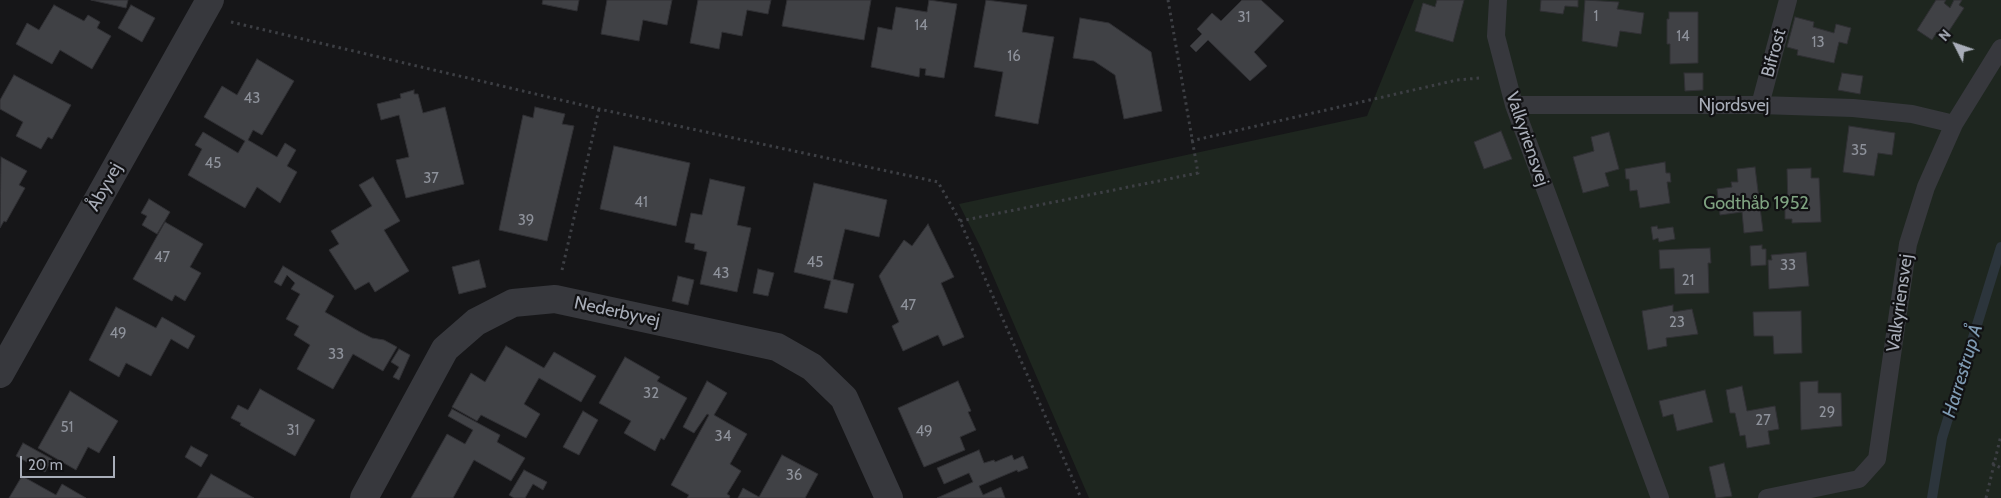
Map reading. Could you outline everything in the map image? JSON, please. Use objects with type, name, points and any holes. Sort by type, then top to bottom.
[{"type":"street","name":"Åbyvej","points":[[0,374],[205,8]]},
{"type":"street","name":"Nederbyvej","points":[[364,498],[445,350],[476,322],[513,303],[555,299],[777,348],[812,367],[844,398],[888,498]]},
{"type":"lane","name":"Valkyriensvej","points":[[1498,0],[1496,36],[1514,105],[1660,498]]},
{"type":"lane","name":"Bifrost","points":[[1760,105],[1788,0]]},
{"type":"lane","name":"Valkyriensvej","points":[[1767,498],[1859,478],[1877,459],[1908,244],[1926,187],[1954,124],[2001,48]]},
{"type":"lane","name":"Njordsvej","points":[[1514,105],[1760,105],[1853,108],[1912,114],[1954,124]]},
{"type":"path","points":[[960,221],[1198,173],[1168,0]]},
{"type":"path","points":[[205,8],[599,110],[938,182],[960,221],[1081,498]]},
{"type":"path","points":[[1191,141],[1457,80],[1506,75]]},
{"type":"path","points":[[555,299],[599,110]]},
{"type":"path","points":[[1986,498],[1992,463],[2001,435]]},
{"type":"path","points":[[1992,463],[2001,468]]},
{"type":"green space","name":"Godthåb 1952","points":[[1414,0],[2001,0],[2001,498],[1089,498],[981,248],[959,204],[1367,116]]},
{"type":"building","points":[[91,0],[128,0],[126,8]]},
{"type":"building","points":[[543,0],[579,0],[577,11],[542,4]]},
{"type":"building","points":[[607,0],[672,0],[667,25],[643,20],[639,41],[601,34]]},
{"type":"building","points":[[698,0],[771,0],[768,14],[747,10],[742,36],[722,32],[719,49],[690,43]]},
{"type":"building","points":[[787,0],[871,0],[864,40],[782,26]]},
{"type":"building","points":[[929,0],[957,4],[944,78],[925,75],[926,69],[920,68],[919,77],[871,67],[878,27],[892,30],[896,7],[927,12]]},
{"type":"building","points":[[986,0],[1027,5],[1022,32],[1054,37],[1038,124],[995,116],[1003,72],[974,67]]},
{"type":"building","points":[[1242,0],[1261,0],[1284,21],[1254,52],[1267,66],[1250,81],[1208,40],[1196,52],[1190,46],[1202,34],[1197,29],[1212,13],[1221,21]]},
{"type":"building","points":[[1437,0],[1464,0],[1453,42],[1415,31],[1423,3],[1435,7]]},
{"type":"building","points":[[1541,0],[1578,0],[1578,7],[1565,6],[1563,14],[1540,11]]},
{"type":"building","points":[[1585,0],[1619,2],[1617,9],[1644,13],[1641,34],[1620,31],[1617,47],[1582,41]]},
{"type":"building","points":[[1936,0],[1946,0],[1944,3],[1950,8],[1954,0],[1962,0],[1959,5],[1964,8],[1945,37],[1937,32],[1932,40],[1917,30]]},
{"type":"building","points":[[54,5],[84,21],[88,15],[100,22],[97,28],[111,36],[92,69],[60,50],[52,64],[16,44],[27,23],[39,30]]},
{"type":"building","points":[[131,5],[155,18],[142,42],[118,28]]},
{"type":"building","points":[[1669,12],[1698,12],[1698,63],[1670,64],[1670,44],[1667,44],[1667,19],[1669,19]]},
{"type":"building","points":[[1795,17],[1814,22],[1813,27],[1834,33],[1836,24],[1851,28],[1847,44],[1839,42],[1834,63],[1797,55],[1798,50],[1787,47]]},
{"type":"building","points":[[1080,18],[1109,23],[1151,52],[1162,111],[1124,119],[1115,75],[1094,61],[1073,58]]},
{"type":"building","points":[[257,59],[294,81],[262,135],[253,130],[248,140],[277,157],[285,143],[296,150],[287,166],[297,172],[280,203],[257,187],[245,208],[188,175],[202,149],[195,145],[203,132],[238,153],[245,141],[204,117],[222,86],[237,95]]},
{"type":"building","points":[[1684,73],[1703,73],[1703,90],[1685,91]]},
{"type":"building","points":[[1842,73],[1863,76],[1860,94],[1838,90]]},
{"type":"building","points":[[14,75],[71,105],[52,139],[48,137],[41,149],[16,136],[23,122],[0,109],[0,100]]},
{"type":"building","points":[[414,90],[414,94],[418,94],[423,113],[445,107],[464,184],[406,198],[396,160],[409,157],[399,115],[381,120],[377,104],[401,98],[400,94]]},
{"type":"building","points":[[535,107],[565,114],[562,124],[574,126],[547,241],[499,230],[523,115],[533,118]]},
{"type":"building","points":[[1849,126],[1895,133],[1892,155],[1878,153],[1874,176],[1843,172]]},
{"type":"building","points":[[1501,131],[1512,159],[1484,169],[1474,142]]},
{"type":"building","points":[[1609,132],[1619,169],[1605,173],[1609,186],[1583,193],[1573,157],[1594,151],[1591,137]]},
{"type":"building","points":[[614,146],[690,163],[676,226],[600,209]]},
{"type":"building","points":[[1,157],[27,171],[19,185],[25,188],[6,222],[4,221],[0,228]]},
{"type":"building","points":[[1665,162],[1666,173],[1670,173],[1671,182],[1667,182],[1670,203],[1640,208],[1637,190],[1630,191],[1629,179],[1626,179],[1625,169]]},
{"type":"building","points":[[1755,167],[1763,231],[1744,233],[1742,212],[1720,215],[1717,189],[1732,187],[1731,182],[1738,182],[1737,169]]},
{"type":"building","points":[[1811,168],[1811,178],[1819,178],[1821,222],[1792,223],[1792,219],[1785,219],[1785,209],[1788,208],[1787,169]]},
{"type":"building","points":[[373,177],[400,221],[384,230],[409,271],[375,292],[369,282],[355,290],[329,250],[339,244],[331,231],[372,206],[359,185]]},
{"type":"building","points":[[710,179],[745,187],[737,225],[751,228],[737,292],[700,284],[707,252],[694,249],[695,244],[685,242],[691,213],[702,215]]},
{"type":"building","points":[[814,183],[887,200],[879,237],[845,229],[833,279],[854,284],[847,313],[824,308],[831,281],[794,272]]},
{"type":"building","points":[[149,199],[170,212],[157,234],[142,225],[147,216],[141,213]]},
{"type":"building","points":[[165,222],[203,244],[190,267],[201,273],[185,301],[175,295],[172,301],[133,279]]},
{"type":"building","points":[[928,224],[954,277],[941,283],[964,337],[943,346],[938,335],[903,351],[892,326],[899,322],[879,276],[904,240],[912,246]]},
{"type":"building","points":[[1657,226],[1658,229],[1673,227],[1675,239],[1659,242],[1658,238],[1653,240],[1651,227]]},
{"type":"building","points":[[1762,245],[1762,249],[1766,249],[1766,265],[1751,266],[1750,246]]},
{"type":"building","points":[[1710,248],[1711,263],[1708,263],[1709,293],[1675,294],[1674,268],[1660,269],[1659,250]]},
{"type":"building","points":[[1806,252],[1809,286],[1769,289],[1768,260],[1772,260],[1771,255]]},
{"type":"building","points":[[479,260],[486,287],[459,294],[452,267]]},
{"type":"building","points":[[283,266],[334,296],[325,312],[372,338],[384,340],[397,347],[383,371],[353,354],[333,389],[297,369],[310,345],[294,335],[299,326],[286,319],[300,294],[291,289],[295,283],[287,275],[281,286],[274,282]]},
{"type":"building","points":[[758,269],[774,273],[768,296],[753,293]]},
{"type":"building","points":[[678,276],[694,280],[688,305],[672,301]]},
{"type":"building","points":[[1673,305],[1673,312],[1692,309],[1698,334],[1666,338],[1667,346],[1648,350],[1642,311]]},
{"type":"building","points":[[116,307],[156,328],[162,317],[195,336],[188,349],[171,339],[151,376],[126,363],[119,377],[89,360]]},
{"type":"building","points":[[1801,311],[1802,353],[1774,354],[1773,336],[1754,336],[1753,312]]},
{"type":"building","points":[[506,346],[544,368],[554,352],[596,376],[581,402],[539,378],[524,404],[540,414],[526,438],[481,415],[477,421],[452,407],[471,373],[485,382]]},
{"type":"building","points":[[399,349],[410,355],[399,380],[393,377],[399,367],[391,362]]},
{"type":"building","points":[[625,357],[660,377],[657,381],[687,398],[664,440],[661,438],[655,451],[624,433],[631,421],[599,403]]},
{"type":"building","points":[[707,381],[727,393],[714,415],[747,434],[730,464],[741,471],[727,494],[730,496],[729,498],[687,498],[689,495],[671,485],[709,415],[707,414],[694,433],[683,427]]},
{"type":"building","points":[[958,381],[971,411],[968,412],[976,430],[960,437],[965,450],[924,467],[898,408]]},
{"type":"building","points":[[1818,381],[1818,393],[1841,393],[1842,426],[1801,430],[1800,382]]},
{"type":"building","points":[[1742,386],[1747,411],[1775,406],[1779,429],[1768,431],[1770,444],[1747,448],[1745,435],[1740,436],[1735,413],[1730,413],[1726,390]]},
{"type":"building","points":[[260,389],[315,420],[295,456],[231,418],[238,405],[248,410]]},
{"type":"building","points":[[1705,390],[1713,422],[1677,431],[1673,414],[1663,417],[1659,401]]},
{"type":"building","points":[[70,391],[118,421],[99,453],[88,447],[76,470],[38,448]]},
{"type":"building","points":[[452,409],[500,435],[497,442],[525,458],[511,481],[474,460],[453,498],[411,498],[447,434],[465,444],[473,430],[448,416]]},
{"type":"building","points":[[583,411],[598,420],[579,455],[563,447]]},
{"type":"building","points":[[23,443],[52,459],[45,472],[16,456]]},
{"type":"building","points":[[191,446],[208,455],[201,467],[185,457]]},
{"type":"building","points":[[979,450],[984,463],[994,460],[995,462],[1012,455],[1014,460],[1023,456],[1028,468],[1018,472],[1017,470],[979,486],[983,495],[1001,487],[1005,498],[937,498],[973,482],[969,473],[944,484],[937,468]]},
{"type":"building","points":[[782,455],[818,474],[805,498],[738,498],[743,488],[759,497]]},
{"type":"building","points":[[1724,463],[1732,496],[1716,498],[1709,467]]},
{"type":"building","points":[[524,470],[547,482],[543,490],[533,484],[525,498],[514,498],[509,495]]},
{"type":"building","points":[[211,474],[254,498],[197,498]]},
{"type":"building","points":[[22,476],[56,495],[62,484],[86,498],[9,498]]},
{"type":"waterway","name":"Harrestrup Å","points":[[1932,498],[1942,438],[2001,247]]}]
